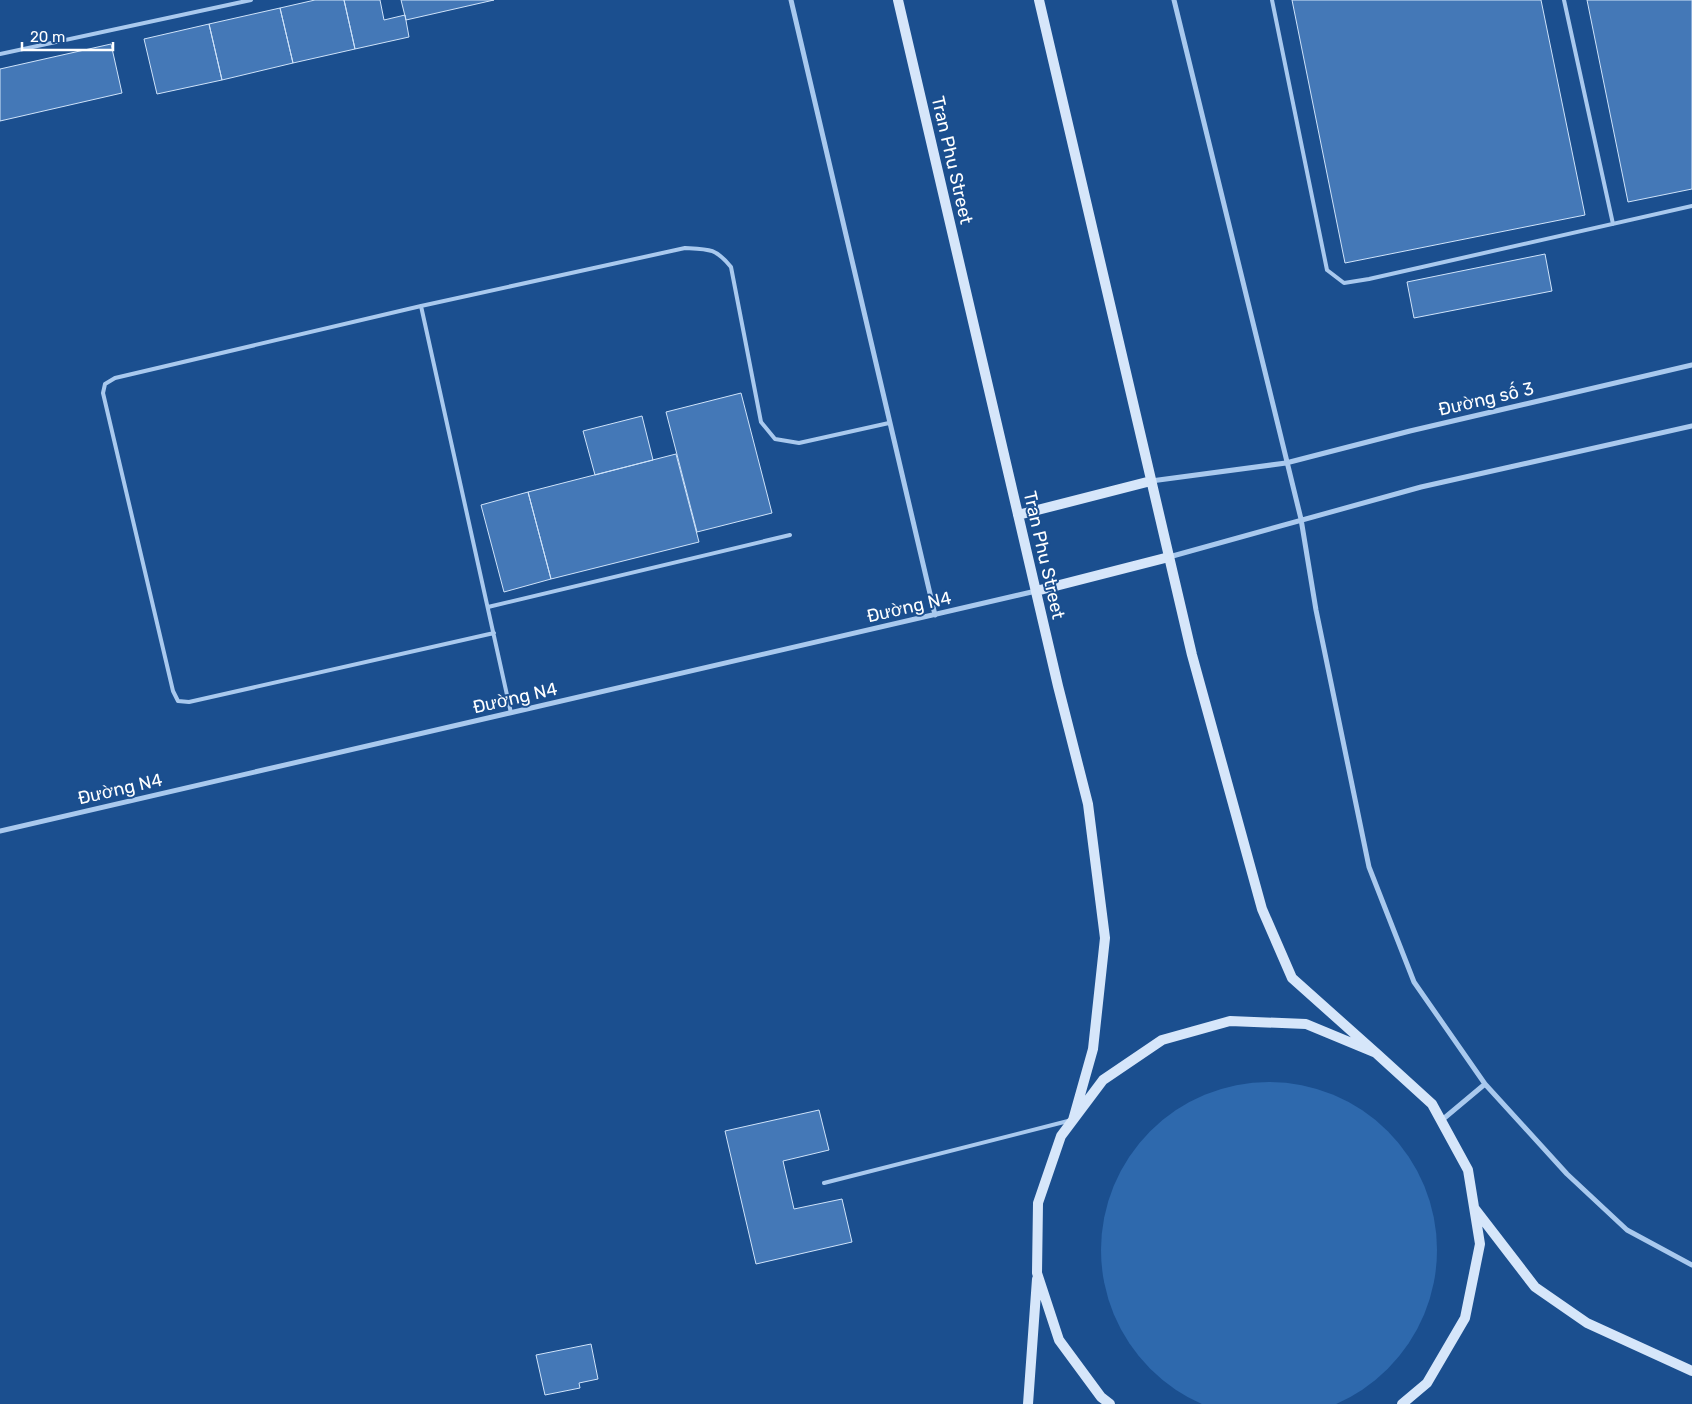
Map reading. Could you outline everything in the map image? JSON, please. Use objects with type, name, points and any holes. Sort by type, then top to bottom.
[{"type":"main road","name":"Tran Phu Street","points":[[898,0],[1018,515],[1088,804],[1105,938],[1093,1049],[1073,1120]]},
{"type":"main road","points":[[1039,0],[1204,702],[1262,909],[1292,978],[1432,1104],[1468,1170],[1480,1244],[1466,1318],[1427,1383],[1402,1404]]},
{"type":"main road","points":[[1018,515],[1151,481]]},
{"type":"main road","points":[[1036,591],[1169,557]]},
{"type":"main road","points":[[1028,1404],[1037,1274],[1038,1203],[1061,1136],[1103,1080],[1129,1060],[1162,1040],[1230,1020],[1306,1024],[1376,1053]]},
{"type":"main road","points":[[1474,1208],[1535,1287],[1587,1322],[1692,1371]]},
{"type":"main road","points":[[1037,1274],[1059,1340],[1101,1397],[1110,1404]]},
{"type":"street","points":[[791,0],[935,615]]},
{"type":"street","points":[[1174,0],[1301,519],[1316,610],[1370,867],[1414,982],[1485,1084],[1567,1174],[1627,1230],[1692,1265]]},
{"type":"street","name":"Đường số 3","points":[[1151,481],[1286,463],[1410,431],[1692,365]]},
{"type":"street","points":[[1169,557],[1301,519],[1450,480],[1692,426]]},
{"type":"street","name":"Đường N4","points":[[0,831],[1036,591]]},
{"type":"street","points":[[1442,1120],[1485,1084]]},
{"type":"lane","points":[[0,54],[251,0]]},
{"type":"lane","points":[[1272,0],[1327,270],[1344,283],[1370,280],[1692,206]]},
{"type":"lane","points":[[1564,0],[1613,224]]},
{"type":"lane","points":[[494,633],[189,702],[178,701],[173,691],[103,393],[105,384],[115,378],[421,306],[685,248],[708,249],[722,255],[731,267],[761,422],[775,439],[799,443],[889,423]]},
{"type":"lane","points":[[421,306],[511,713]]},
{"type":"lane","points":[[488,607],[790,535]]},
{"type":"lane","points":[[824,1183],[1073,1120]]},
{"type":"shaded area","points":[[1269,1082],[1302,1085],[1333,1095],[1362,1110],[1388,1131],[1409,1157],[1424,1186],[1434,1217],[1437,1250],[1434,1283],[1424,1314],[1409,1343],[1388,1369],[1362,1390],[1333,1405],[1302,1415],[1269,1418],[1236,1415],[1205,1405],[1176,1390],[1150,1369],[1129,1343],[1114,1314],[1104,1283],[1101,1250],[1104,1217],[1114,1186],[1129,1157],[1150,1131],[1176,1110],[1205,1095],[1236,1085]]},
{"type":"building","points":[[315,0],[344,0],[355,49],[293,63],[280,8]]},
{"type":"building","points":[[344,0],[380,0],[384,20],[405,15],[409,37],[355,49]]},
{"type":"building","points":[[401,0],[494,0],[406,20]]},
{"type":"building","points":[[1292,0],[1541,0],[1585,215],[1345,263]]},
{"type":"building","points":[[1587,0],[1692,0],[1692,189],[1628,202]]},
{"type":"building","points":[[280,8],[293,63],[222,80],[209,24]]},
{"type":"building","points":[[209,24],[222,80],[157,94],[144,39]]},
{"type":"building","points":[[111,44],[122,93],[0,121],[0,69]]},
{"type":"building","points":[[1545,254],[1552,291],[1414,318],[1407,282]]},
{"type":"building","points":[[741,393],[772,513],[697,532],[666,412]]},
{"type":"building","points":[[642,416],[653,460],[595,475],[583,431]]},
{"type":"building","points":[[676,454],[699,542],[551,579],[528,492]]},
{"type":"building","points":[[528,492],[551,579],[504,592],[481,505]]},
{"type":"building","points":[[819,1110],[829,1150],[783,1161],[794,1209],[842,1199],[852,1242],[756,1264],[725,1131]]},
{"type":"building","points":[[591,1344],[598,1379],[579,1383],[580,1388],[545,1395],[536,1355]]}]
